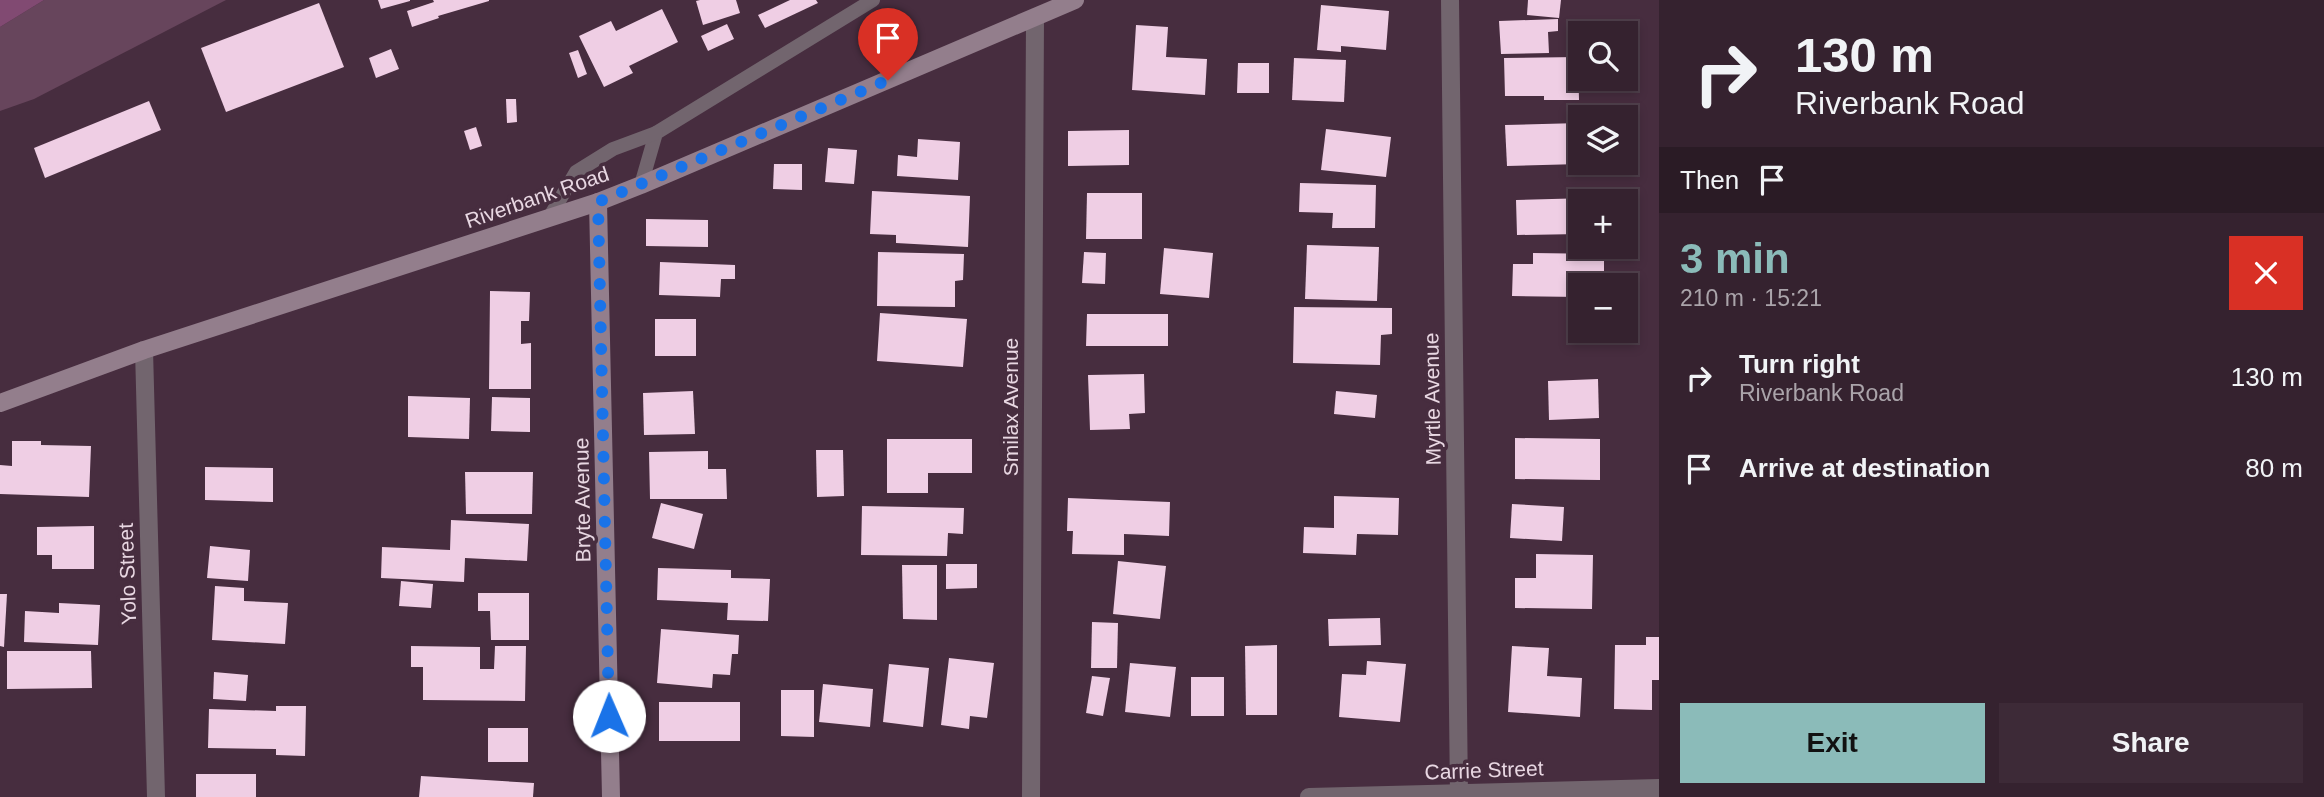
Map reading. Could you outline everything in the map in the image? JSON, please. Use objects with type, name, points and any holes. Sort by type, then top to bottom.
[{"type":"street","name":"Riverbank Road","points":[[0,403],[144,350],[598,202],[1075,0]]},
{"type":"street","name":"Myrtle Avenue","points":[[1450,0],[1459,795]]},
{"type":"street","name":"Smilax Avenue","points":[[1031,797],[1035,18]]},
{"type":"street","name":"Bryte Avenue","points":[[598,202],[611,797]]},
{"type":"street","name":"Yolo Street","points":[[144,350],[156,797]]},
{"type":"street","name":"Carrie Street","points":[[1309,797],[1659,788]]},
{"type":"lane","points":[[550,218],[576,172],[613,149],[656,133],[873,0]]},
{"type":"lane","points":[[641,185],[656,133]]},
{"type":"shaded area","points":[[0,0],[44,0],[0,27]]},
{"type":"shaded area","points":[[44,0],[226,0],[34,99],[0,111],[0,27]]},
{"type":"building","points":[[378,0],[410,0],[410,1],[381,9]]},
{"type":"building","points":[[433,0],[489,1],[438,16],[439,18],[412,27],[407,11],[434,2]]},
{"type":"building","points":[[736,0],[740,13],[703,25],[696,1]]},
{"type":"building","points":[[790,0],[816,0],[818,3],[765,28],[758,15]]},
{"type":"building","points":[[1528,0],[1561,0],[1559,18],[1527,15]]},
{"type":"building","points":[[319,3],[344,67],[226,112],[201,48]]},
{"type":"building","points":[[1321,5],[1389,11],[1386,50],[1341,46],[1341,52],[1317,50]]},
{"type":"building","points":[[662,9],[678,42],[629,66],[633,73],[604,87],[579,36],[611,21],[616,31]]},
{"type":"building","points":[[1558,19],[1558,31],[1548,32],[1549,53],[1501,54],[1499,21]]},
{"type":"building","points":[[727,24],[734,39],[708,51],[701,36]]},
{"type":"building","points":[[1136,25],[1168,27],[1166,57],[1207,59],[1205,95],[1132,90]]},
{"type":"building","points":[[391,49],[399,69],[376,78],[369,58]]},
{"type":"building","points":[[578,50],[587,74],[578,78],[569,53]]},
{"type":"building","points":[[1568,57],[1568,91],[1579,91],[1579,100],[1544,100],[1544,96],[1505,96],[1504,58]]},
{"type":"building","points":[[1294,58],[1346,60],[1344,102],[1292,100]]},
{"type":"building","points":[[1238,63],[1269,63],[1269,93],[1237,93]]},
{"type":"building","points":[[506,99],[516,99],[517,122],[507,123]]},
{"type":"building","points":[[149,101],[161,130],[45,178],[34,148]]},
{"type":"building","points":[[1568,123],[1568,164],[1507,166],[1505,125]]},
{"type":"building","points":[[476,127],[482,146],[470,150],[464,131]]},
{"type":"building","points":[[1326,129],[1391,137],[1386,177],[1321,170]]},
{"type":"building","points":[[1129,130],[1129,165],[1068,166],[1068,131]]},
{"type":"building","points":[[918,139],[960,142],[958,180],[897,176],[898,155],[917,157]]},
{"type":"building","points":[[828,148],[857,150],[854,184],[825,182]]},
{"type":"building","points":[[774,164],[802,164],[802,190],[773,189]]},
{"type":"building","points":[[1300,183],[1376,185],[1375,228],[1332,228],[1333,213],[1299,212]]},
{"type":"building","points":[[872,191],[970,196],[968,247],[896,243],[896,235],[870,234]]},
{"type":"building","points":[[1087,193],[1142,193],[1142,239],[1086,239]]},
{"type":"building","points":[[1568,199],[1568,234],[1517,235],[1516,200]]},
{"type":"building","points":[[646,219],[708,220],[708,247],[646,246]]},
{"type":"building","points":[[1307,245],[1379,247],[1377,301],[1305,299]]},
{"type":"building","points":[[1164,248],[1213,253],[1209,298],[1160,294]]},
{"type":"building","points":[[878,252],[964,254],[963,280],[955,281],[955,307],[877,306]]},
{"type":"building","points":[[1084,252],[1106,253],[1105,284],[1082,283]]},
{"type":"building","points":[[1533,253],[1568,253],[1568,259],[1604,259],[1604,273],[1568,273],[1568,297],[1512,296],[1513,264],[1533,264]]},
{"type":"building","points":[[660,262],[735,265],[735,279],[721,279],[720,297],[659,295]]},
{"type":"building","points":[[490,291],[530,292],[529,321],[521,321],[521,344],[531,343],[531,389],[489,389]]},
{"type":"building","points":[[1294,307],[1392,308],[1392,334],[1381,335],[1380,365],[1293,363]]},
{"type":"building","points":[[880,313],[967,319],[963,367],[877,361]]},
{"type":"building","points":[[1087,314],[1168,314],[1168,346],[1086,346]]},
{"type":"building","points":[[655,319],[696,319],[696,356],[655,356]]},
{"type":"building","points":[[1144,374],[1145,413],[1129,414],[1130,429],[1090,430],[1088,375]]},
{"type":"building","points":[[1598,379],[1599,418],[1549,420],[1548,381]]},
{"type":"building","points":[[693,391],[695,434],[644,435],[643,393]]},
{"type":"building","points":[[1336,391],[1377,395],[1375,418],[1334,414]]},
{"type":"building","points":[[408,396],[470,398],[469,439],[408,437]]},
{"type":"building","points":[[492,397],[530,398],[530,432],[491,431]]},
{"type":"building","points":[[1515,438],[1600,439],[1600,480],[1515,479]]},
{"type":"building","points":[[887,439],[972,439],[972,473],[928,473],[928,493],[887,493]]},
{"type":"building","points":[[12,441],[41,441],[41,445],[91,446],[89,497],[0,494],[0,465],[12,466]]},
{"type":"building","points":[[816,450],[843,450],[844,496],[817,497]]},
{"type":"building","points":[[708,451],[708,469],[726,469],[727,499],[650,499],[649,452]]},
{"type":"building","points":[[205,467],[273,468],[273,502],[205,500]]},
{"type":"building","points":[[465,472],[533,472],[532,514],[466,514]]},
{"type":"building","points":[[1334,496],[1399,498],[1398,535],[1357,534],[1356,555],[1303,553],[1304,527],[1334,528]]},
{"type":"building","points":[[1068,498],[1170,502],[1169,536],[1124,534],[1124,555],[1072,554],[1073,531],[1067,531]]},
{"type":"building","points":[[661,503],[703,514],[694,549],[652,538]]},
{"type":"building","points":[[1512,504],[1564,507],[1562,541],[1510,538]]},
{"type":"building","points":[[862,506],[964,508],[963,534],[948,533],[947,556],[861,555]]},
{"type":"building","points":[[451,520],[529,524],[527,561],[465,558],[464,582],[381,578],[382,547],[450,550]]},
{"type":"building","points":[[94,526],[94,569],[52,569],[52,555],[37,555],[37,527]]},
{"type":"building","points":[[210,546],[250,550],[248,581],[207,578]]},
{"type":"building","points":[[1536,554],[1593,555],[1592,609],[1515,608],[1515,578],[1536,578]]},
{"type":"building","points":[[1118,561],[1166,566],[1160,619],[1113,614]]},
{"type":"building","points":[[946,564],[977,564],[977,588],[946,589]]},
{"type":"building","points":[[902,565],[937,565],[937,620],[903,619]]},
{"type":"building","points":[[658,568],[731,570],[731,578],[770,579],[768,621],[727,620],[728,603],[657,600]]},
{"type":"building","points":[[401,581],[433,584],[431,608],[399,606]]},
{"type":"building","points":[[215,586],[244,588],[244,601],[288,603],[285,644],[212,640]]},
{"type":"building","points":[[478,593],[529,593],[529,640],[491,640],[490,611],[478,611]]},
{"type":"building","points":[[0,594],[7,594],[4,647],[0,646]]},
{"type":"building","points":[[59,603],[100,605],[98,645],[24,642],[25,611],[59,613]]},
{"type":"building","points":[[1380,618],[1381,645],[1329,646],[1328,619]]},
{"type":"building","points":[[1092,622],[1118,623],[1117,668],[1091,668]]},
{"type":"building","points":[[661,629],[739,635],[738,654],[732,654],[730,675],[713,674],[712,688],[657,683]]},
{"type":"building","points":[[1646,637],[1659,637],[1659,680],[1652,680],[1652,710],[1614,709],[1615,645],[1646,645]]},
{"type":"building","points":[[1277,645],[1277,715],[1246,715],[1245,646]]},
{"type":"building","points":[[411,646],[480,647],[480,669],[494,669],[495,646],[526,646],[525,701],[423,700],[423,667],[411,667]]},
{"type":"building","points":[[1512,646],[1549,648],[1547,676],[1582,678],[1580,717],[1508,712]]},
{"type":"building","points":[[7,651],[91,651],[92,688],[7,689]]},
{"type":"building","points":[[949,658],[994,663],[987,718],[970,716],[969,729],[941,725]]},
{"type":"building","points":[[1367,661],[1406,664],[1400,722],[1339,717],[1342,674],[1366,675]]},
{"type":"building","points":[[1130,663],[1176,667],[1170,717],[1125,712]]},
{"type":"building","points":[[889,664],[929,668],[923,727],[883,722]]},
{"type":"building","points":[[214,672],[248,675],[246,701],[213,699]]},
{"type":"building","points":[[1092,676],[1110,678],[1103,716],[1086,713]]},
{"type":"building","points":[[1191,677],[1224,677],[1224,716],[1191,716]]},
{"type":"building","points":[[823,684],[873,689],[870,727],[819,722]]},
{"type":"building","points":[[781,690],[814,690],[814,737],[781,736]]},
{"type":"building","points":[[659,702],[740,702],[740,741],[659,741]]},
{"type":"building","points":[[276,706],[306,706],[305,756],[276,755],[276,749],[208,748],[209,709],[276,711]]},
{"type":"building","points":[[488,728],[528,728],[528,762],[488,762]]},
{"type":"building","points":[[196,774],[256,774],[256,797],[196,797]]},
{"type":"building","points":[[421,776],[534,783],[533,797],[419,797]]},
{"type":"route","points":[[609,716],[598,202],[888,80]]}]
